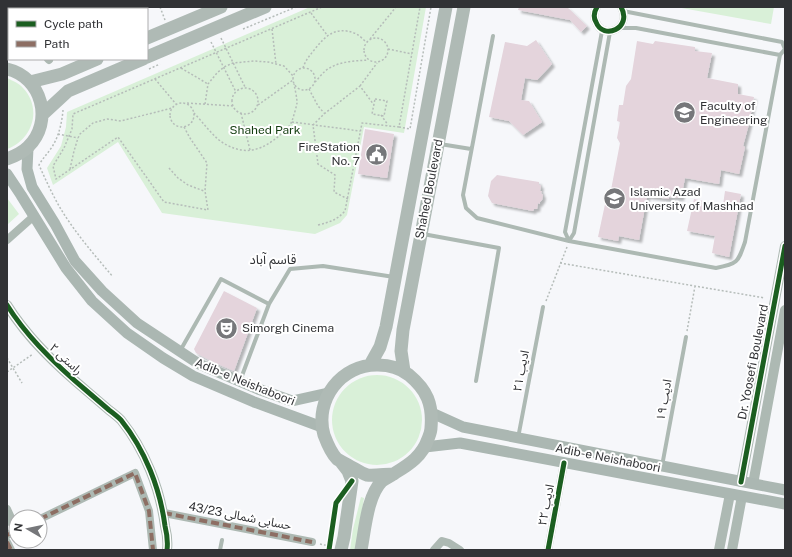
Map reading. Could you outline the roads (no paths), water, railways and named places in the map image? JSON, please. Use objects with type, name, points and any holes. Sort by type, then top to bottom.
[{"type":"main road","points":[[148,38],[221,7]]},
{"type":"main road","points":[[42,115],[68,91],[146,62],[265,7]]},
{"type":"main road","name":"Shahed Boulevard","points":[[404,371],[401,351],[403,330],[464,7]]},
{"type":"main road","name":"Shahed Boulevard","points":[[370,365],[380,347],[386,327],[446,8]]},
{"type":"main road","points":[[30,82],[62,74],[95,60]]},
{"type":"main road","points":[[7,69],[20,74],[30,82],[37,92],[41,103],[42,115],[41,127],[36,138],[28,148],[18,155],[7,159]]},
{"type":"main road","name":"Adib-e Neishaboori","points":[[28,148],[27,168],[32,187],[55,224],[75,261],[102,291],[137,323],[200,364],[258,389],[292,401],[328,393]]},
{"type":"main road","name":"Adib-e Neishaboori","points":[[7,174],[66,268],[92,301],[127,333],[163,358],[193,376],[254,402],[322,427]]},
{"type":"main road","points":[[361,550],[368,513],[375,492],[382,481],[394,474],[415,461],[425,447],[431,430],[432,413],[427,396],[417,382],[404,371],[387,365],[370,365],[354,370],[339,379],[328,393],[322,410],[322,427],[327,444],[336,458],[366,475],[394,474]]},
{"type":"main road","name":"Adib-e Neishaboori","points":[[432,413],[463,427],[785,490]]},
{"type":"main road","name":"Adib-e Neishaboori","points":[[425,447],[460,443],[785,504]]},
{"type":"main road","points":[[333,548],[344,537],[352,480],[348,471],[340,460]]},
{"type":"street","points":[[597,7],[594,16],[597,25],[603,30],[615,30],[624,20],[622,9]]},
{"type":"street","points":[[7,240],[34,216]]},
{"type":"street","name":"Dr. Yoosefi Boulevard","points":[[741,482],[785,246]]},
{"type":"street","name":"راستی ۲","points":[[7,305],[13,316],[41,349],[87,392],[120,419],[135,440],[149,466],[157,486],[164,513],[168,544],[167,550]]},
{"type":"street","name":"Dr. Yoosefi Boulevard","points":[[753,484],[785,314]]},
{"type":"street","name":"ادیب ۲۲","points":[[548,550],[564,463]]},
{"type":"street","points":[[48,515],[135,473],[149,511],[153,550]]},
{"type":"street","points":[[719,550],[730,494]]},
{"type":"street","points":[[732,550],[742,496]]},
{"type":"street","name":"حسابی شمالی 43/23","points":[[164,513],[312,542]]},
{"type":"street","points":[[434,550],[442,541],[460,550]]},
{"type":"street","points":[[7,542],[11,550]]},
{"type":"lane","points":[[493,36],[463,195],[466,208],[476,218],[569,242],[716,268],[734,263],[740,257],[745,242],[780,56],[785,49],[782,42],[622,9]]},
{"type":"lane","points":[[569,242],[566,232],[602,31],[597,25]]},
{"type":"lane","points":[[569,242],[574,233],[610,32],[615,30],[636,28],[780,56]]},
{"type":"lane","points":[[438,144],[471,149]]},
{"type":"lane","points":[[421,234],[499,248],[476,381]]},
{"type":"lane","points":[[239,382],[269,304],[290,269],[323,266],[395,277]]},
{"type":"lane","points":[[180,351],[221,279],[269,304]]},
{"type":"lane","name":"ادیب ۲۱","points":[[518,438],[543,308]]},
{"type":"lane","name":"ادیب ۱۹","points":[[662,466],[686,337]]},
{"type":"lane","points":[[220,550],[222,540]]},
{"type":"place","name":"Faculty of Engineering","points":[[684,113]]},
{"type":"place","name":"FireStation No. 7","points":[[376,154]]},
{"type":"place","name":"Islamic Azad University of Mashhad","points":[[615,199]]},
{"type":"place","name":"Simorgh Cinema","points":[[227,328]]},
{"type":"district","name":"قاسم آباد","points":[[273,259]]},
{"type":"park label","name":"Shahed Park","points":[[265,130]]}]
